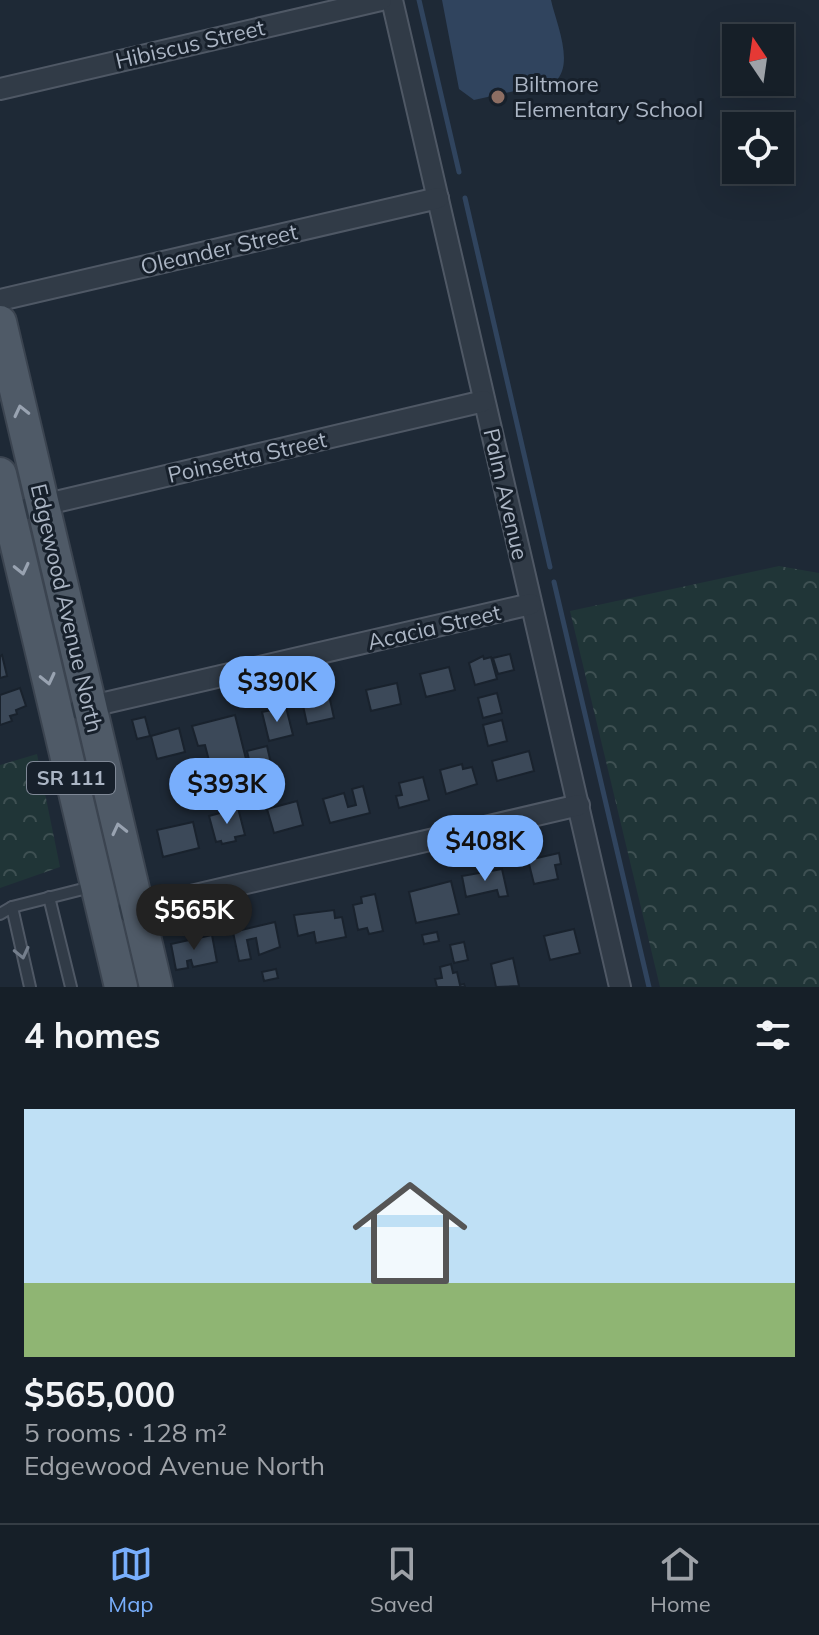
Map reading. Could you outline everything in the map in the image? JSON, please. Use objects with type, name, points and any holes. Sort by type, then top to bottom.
[{"type":"main road","name":"Edgewood Avenue North","points":[[0,322],[156,987]]},
{"type":"main road","name":"Edgewood Avenue North","points":[[3,494],[121,987]]},
{"type":"street","name":"Hibiscus Street","points":[[0,89],[381,0]]},
{"type":"street","name":"Palm Avenue","points":[[392,0],[620,987]]},
{"type":"street","name":"Oleander Street","points":[[0,300],[438,198]]},
{"type":"street","name":"Poinsetta Street","points":[[3,494],[41,496],[484,401]]},
{"type":"street","name":"Acacia Street","points":[[56,714],[531,604]]},
{"type":"street","points":[[104,917],[579,805]]},
{"type":"lane","points":[[0,914],[12,907],[97,885]]},
{"type":"lane","points":[[49,897],[71,987]]},
{"type":"lane","points":[[12,907],[30,987]]},
{"type":"green space","points":[[779,566],[819,573],[819,987],[660,987],[570,611]]},
{"type":"green space","points":[[37,754],[60,867],[0,888],[0,765]]},
{"type":"water","points":[[442,0],[551,0],[564,54],[561,74],[555,82],[474,100],[459,89]]},
{"type":"building","points":[[510,654],[514,670],[498,674],[493,658]]},
{"type":"building","points":[[0,656],[7,676],[0,678]]},
{"type":"building","points":[[483,656],[484,659],[491,657],[497,679],[475,685],[469,663]]},
{"type":"building","points":[[449,667],[455,690],[426,697],[420,674]]},
{"type":"building","points":[[397,683],[401,704],[371,711],[366,690]]},
{"type":"building","points":[[20,688],[26,706],[10,716],[12,721],[0,725],[0,695]]},
{"type":"building","points":[[497,693],[502,713],[483,718],[478,698]]},
{"type":"building","points":[[329,695],[334,718],[307,724],[302,701]]},
{"type":"building","points":[[286,707],[293,735],[269,741],[262,712]]},
{"type":"building","points":[[235,715],[250,775],[215,784],[205,745],[198,746],[192,726]]},
{"type":"building","points":[[145,717],[150,736],[137,739],[132,720]]},
{"type":"building","points":[[502,720],[507,741],[488,746],[483,725]]},
{"type":"building","points":[[179,728],[185,752],[157,759],[151,736]]},
{"type":"building","points":[[267,746],[272,768],[252,773],[247,751]]},
{"type":"building","points":[[529,751],[534,771],[497,781],[492,761]]},
{"type":"building","points":[[462,764],[463,769],[472,767],[477,784],[446,794],[440,770]]},
{"type":"building","points":[[423,777],[429,800],[399,808],[396,796],[402,795],[399,783]]},
{"type":"building","points":[[363,786],[370,813],[330,823],[323,799],[344,793],[348,807],[356,805],[352,789]]},
{"type":"building","points":[[297,801],[303,825],[274,833],[267,809]]},
{"type":"building","points":[[238,808],[245,835],[235,837],[236,841],[216,842],[209,816]]},
{"type":"building","points":[[193,822],[199,848],[163,857],[157,830]]},
{"type":"building","points":[[559,853],[561,864],[555,865],[558,879],[534,884],[528,860]]},
{"type":"building","points":[[502,869],[508,896],[499,897],[497,890],[466,897],[462,876]]},
{"type":"building","points":[[451,881],[459,914],[416,923],[409,892]]},
{"type":"building","points":[[375,894],[383,931],[369,934],[367,928],[358,930],[353,905],[362,903],[361,897]]},
{"type":"building","points":[[334,910],[335,918],[342,917],[346,937],[316,943],[314,932],[298,936],[294,915]]},
{"type":"building","points":[[275,922],[280,947],[259,955],[256,938],[247,940],[251,959],[239,961],[233,932]]},
{"type":"building","points":[[574,929],[580,953],[550,960],[544,936]]},
{"type":"building","points":[[437,932],[439,941],[424,944],[422,935]]},
{"type":"building","points":[[212,935],[217,962],[193,967],[191,960],[187,961],[188,968],[176,970],[171,944]]},
{"type":"building","points":[[464,942],[468,960],[454,963],[450,945]]},
{"type":"building","points":[[513,958],[519,986],[496,987],[491,964]]},
{"type":"building","points":[[451,964],[460,985],[464,984],[465,987],[437,987],[435,979],[442,978],[440,967]]},
{"type":"building","points":[[276,969],[278,978],[264,981],[262,972]]},
{"type":"waterway","points":[[419,0],[459,172]]},
{"type":"waterway","points":[[465,198],[550,567]]},
{"type":"waterway","points":[[554,582],[649,987]]},
{"type":"place","name":"Biltmore Elementary School","points":[[498,97]]}]
